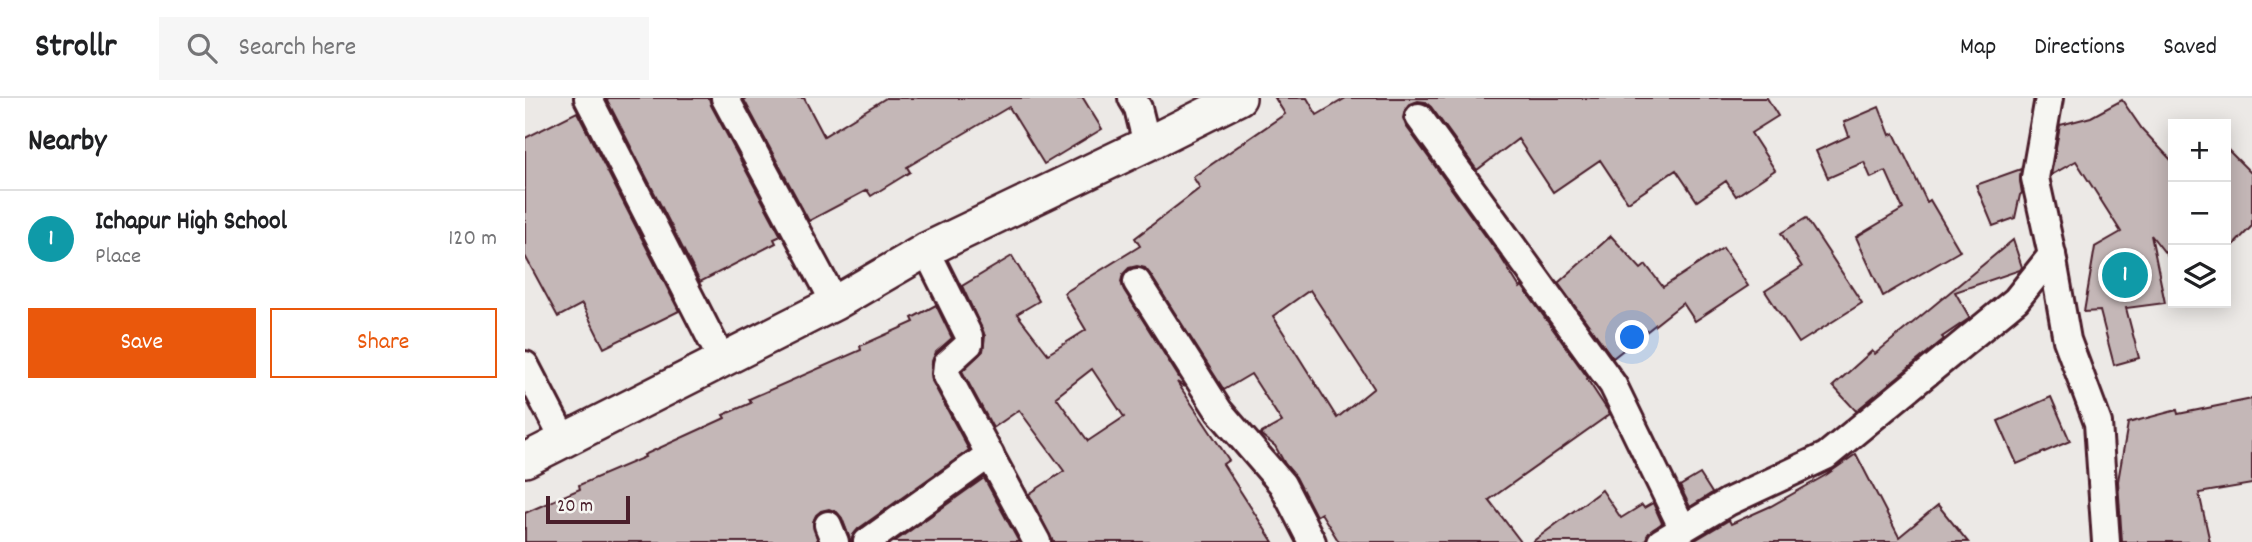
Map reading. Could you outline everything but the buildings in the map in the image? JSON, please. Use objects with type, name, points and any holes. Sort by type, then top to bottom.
[{"type":"street","points":[[588,98],[722,360]]},
{"type":"street","points":[[725,98],[835,303]]},
{"type":"street","points":[[1132,98],[1138,108],[1147,144]]},
{"type":"street","points":[[525,460],[835,303],[926,250],[1239,98]]},
{"type":"street","points":[[2049,98],[2035,178],[2067,340],[2098,423],[2106,542]]},
{"type":"street","points":[[1419,117],[1613,385],[1672,536],[1728,502],[1826,456],[2016,300],[2052,255]]},
{"type":"street","points":[[926,250],[969,336],[969,344],[947,364],[946,374],[1037,542]]},
{"type":"street","points":[[1137,282],[1219,411],[1282,484],[1312,542]]},
{"type":"street","points":[[525,365],[564,440]]},
{"type":"street","points":[[867,542],[990,454]]},
{"type":"place","name":"Ichapur High School","points":[[2125,275]]}]
